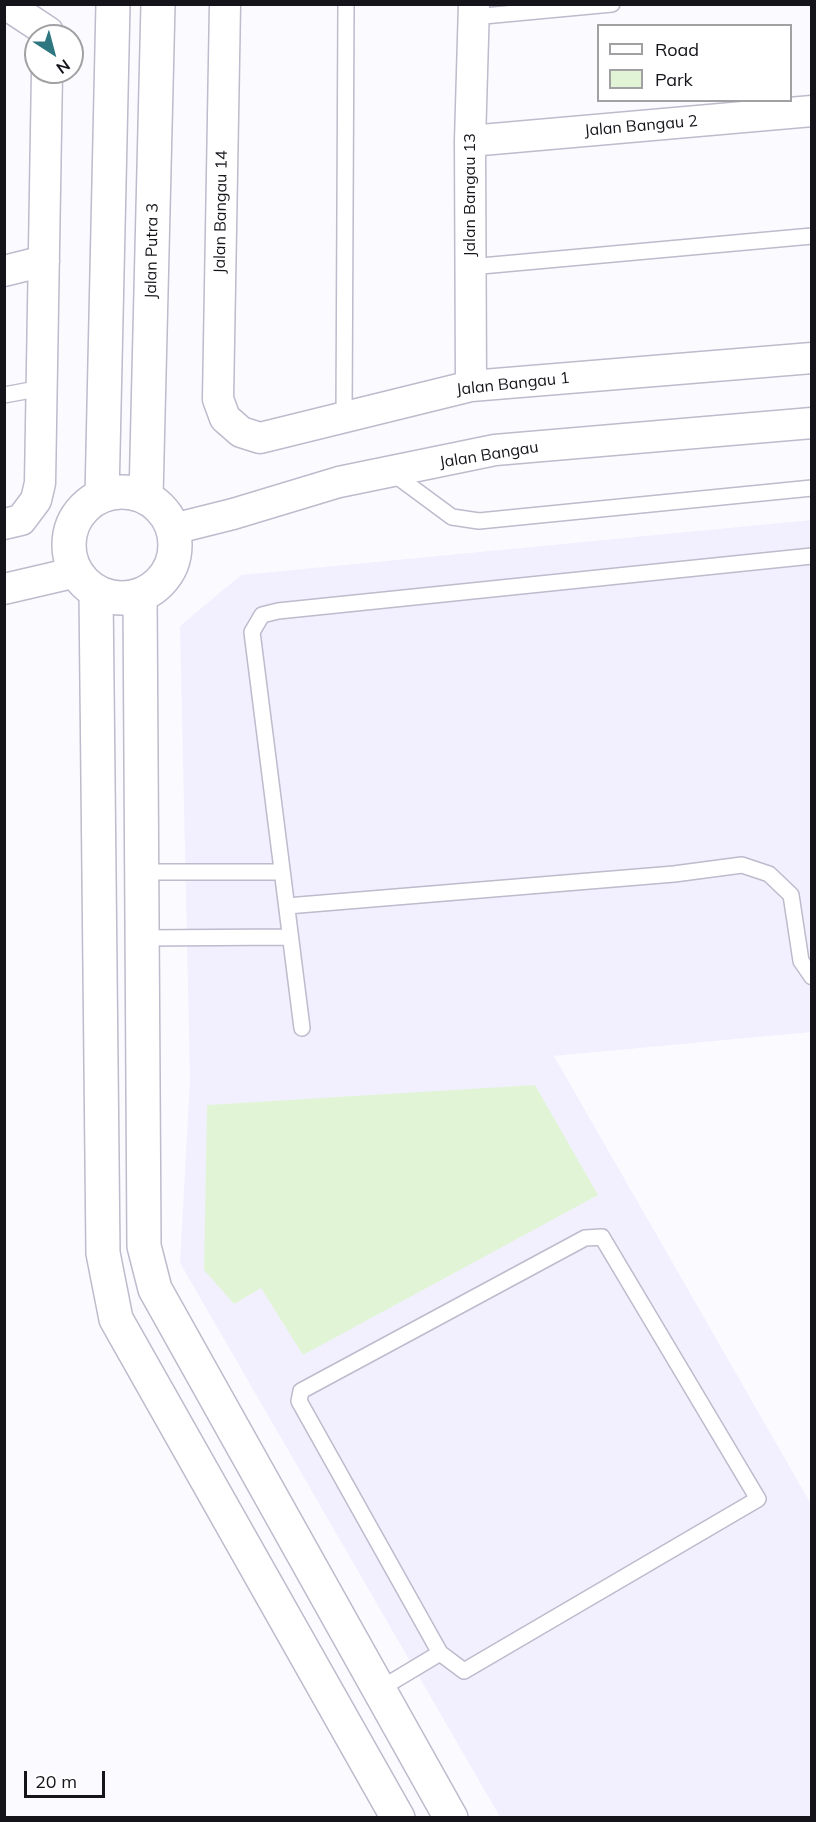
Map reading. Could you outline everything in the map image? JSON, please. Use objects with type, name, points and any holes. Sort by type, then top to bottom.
[{"type":"street","points":[[102,496],[113,4]]},
{"type":"street","name":"Jalan Putra 3","points":[[146,497],[158,4]]},
{"type":"street","name":"Jalan Bangau 14","points":[[225,4],[218,399],[225,418]]},
{"type":"street","points":[[6,5],[34,24]]},
{"type":"street","name":"Jalan Bangau 13","points":[[471,386],[470,141],[474,11]]},
{"type":"street","points":[[13,522],[36,500],[40,483],[47,84]]},
{"type":"street","name":"Jalan Bangau 2","points":[[470,141],[812,111]]},
{"type":"street","points":[[4,271],[44,261]]},
{"type":"street","name":"Jalan Bangau 1","points":[[225,418],[241,432],[260,438],[471,386],[812,358]]},
{"type":"street","name":"Jalan Bangau","points":[[173,529],[233,514],[339,482],[495,450],[812,423]]},
{"type":"street","points":[[4,589],[86,582],[117,597],[140,595],[160,582],[173,561],[176,545],[173,529],[162,510],[146,497],[132,492],[116,492],[102,496],[87,506],[76,520],[70,537],[70,555],[86,582],[104,1253],[116,1319],[398,1818]]},
{"type":"street","points":[[140,595],[144,1246],[155,1289],[451,1818]]},
{"type":"lane","points":[[344,417],[346,4]]},
{"type":"lane","points":[[474,11],[612,4]]},
{"type":"lane","points":[[470,267],[812,236]]},
{"type":"lane","points":[[4,395],[42,388]]},
{"type":"lane","points":[[391,472],[452,517],[479,521],[812,488]]},
{"type":"lane","points":[[302,1028],[252,632],[262,615],[278,611],[812,556]]},
{"type":"lane","points":[[287,906],[674,874],[742,865],[770,874],[791,895],[801,961],[812,976]]},
{"type":"lane","points":[[143,872],[282,872]]},
{"type":"lane","points":[[142,938],[290,937]]},
{"type":"lane","points":[[602,1237],[758,1499],[464,1671],[440,1653],[299,1401],[301,1391],[585,1238],[602,1237]]},
{"type":"lane","points":[[380,1689],[440,1653]]},
{"type":"shaded area","points":[[811,520],[811,1032],[554,1056],[811,1504],[811,1817],[500,1817],[180,1263],[190,1080],[180,626],[241,575]]},
{"type":"green space","points":[[535,1085],[598,1195],[303,1355],[261,1288],[234,1304],[204,1270],[207,1105]]}]
